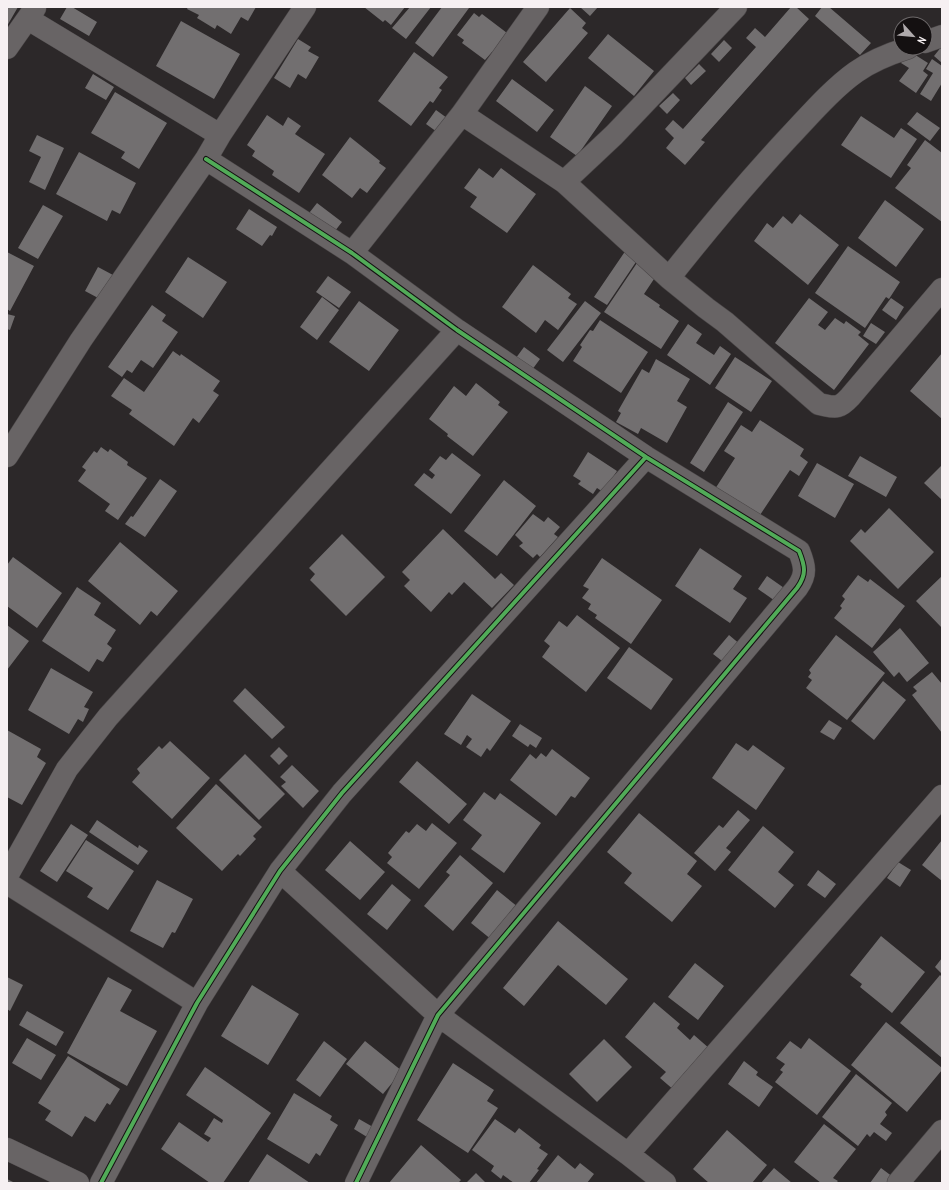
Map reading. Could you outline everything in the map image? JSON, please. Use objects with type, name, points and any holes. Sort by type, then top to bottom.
[{"type":"street","points":[[7,456],[81,340],[206,159],[220,135],[305,7]]},
{"type":"street","points":[[352,253],[462,114],[538,7]]},
{"type":"street","points":[[564,182],[614,135],[731,9]]},
{"type":"street","points":[[7,48],[32,13],[220,135]]},
{"type":"street","points":[[669,278],[701,238],[778,149],[830,94],[856,71],[893,53]]},
{"type":"street","points":[[462,114],[564,182],[669,278],[726,322],[819,404],[834,407],[842,406],[942,289]]},
{"type":"street","points":[[206,159],[352,253],[457,330],[646,457],[799,551],[804,565],[803,579],[438,1015],[356,1183]]},
{"type":"street","points":[[7,876],[67,769],[108,717],[457,330]]},
{"type":"street","points":[[101,1183],[197,1003],[280,871],[342,793],[646,457]]},
{"type":"street","points":[[628,1154],[942,796]]},
{"type":"street","points":[[280,871],[438,1015],[628,1154],[665,1183]]},
{"type":"street","points":[[7,883],[197,1003]]},
{"type":"street","points":[[898,1183],[942,1131]]},
{"type":"street","points":[[7,1149],[78,1183]]},
{"type":"building","points":[[7,7],[18,7],[7,26]]},
{"type":"building","points":[[67,7],[72,7],[97,22],[89,36],[60,19]]},
{"type":"building","points":[[188,7],[256,7],[248,21],[241,17],[231,34],[217,25],[215,29],[197,18],[199,15],[187,9]]},
{"type":"building","points":[[364,7],[405,7],[391,25],[385,20],[383,22]]},
{"type":"building","points":[[410,7],[431,7],[406,39],[392,28]]},
{"type":"building","points":[[442,7],[469,8],[433,57],[415,43]]},
{"type":"building","points":[[580,7],[598,7],[590,16]]},
{"type":"building","points":[[791,7],[796,7],[809,19],[701,140],[705,142],[685,165],[666,148],[674,138],[665,129],[673,120],[683,129],[756,47],[746,38],[755,28],[765,37]]},
{"type":"building","points":[[822,7],[829,7],[871,43],[860,55],[815,16]]},
{"type":"building","points":[[570,8],[586,23],[582,28],[588,33],[546,82],[523,62]]},
{"type":"building","points":[[474,13],[479,17],[482,14],[511,36],[496,55],[492,52],[485,60],[462,43],[464,40],[457,35]]},
{"type":"building","points":[[181,21],[240,54],[214,99],[156,66]]},
{"type":"building","points":[[608,34],[654,71],[634,96],[588,58]]},
{"type":"building","points":[[298,39],[311,47],[308,51],[319,57],[306,79],[298,74],[290,88],[274,78]]},
{"type":"building","points":[[724,40],[732,48],[719,62],[711,54]]},
{"type":"building","points":[[942,46],[942,63],[934,56]]},
{"type":"building","points":[[414,52],[448,77],[439,88],[442,90],[433,103],[430,101],[411,126],[378,101]]},
{"type":"building","points":[[906,56],[917,56],[928,63],[923,71],[928,75],[916,93],[899,81],[909,68],[901,63]]},
{"type":"building","points":[[932,59],[942,66],[942,83],[931,101],[920,94],[933,73],[926,69]]},
{"type":"building","points":[[699,64],[706,71],[691,85],[685,78]]},
{"type":"building","points":[[93,74],[114,87],[106,100],[85,88]]},
{"type":"building","points":[[512,79],[554,110],[537,132],[496,101]]},
{"type":"building","points":[[585,86],[612,106],[577,156],[550,137]]},
{"type":"building","points":[[115,92],[167,123],[139,169],[121,158],[125,152],[91,133]]},
{"type":"building","points":[[673,93],[680,100],[667,114],[659,106]]},
{"type":"building","points":[[436,110],[447,118],[437,132],[426,124]]},
{"type":"building","points":[[917,112],[940,128],[930,141],[907,124]]},
{"type":"building","points":[[267,115],[283,126],[288,117],[301,126],[295,134],[325,154],[299,193],[272,175],[274,171],[252,156],[255,151],[247,145]]},
{"type":"building","points":[[861,116],[894,138],[901,128],[917,139],[891,178],[841,145]]},
{"type":"building","points":[[37,135],[64,148],[45,190],[29,182],[41,157],[29,151]]},
{"type":"building","points":[[350,137],[380,161],[379,163],[386,168],[367,193],[360,188],[352,198],[322,175]]},
{"type":"building","points":[[925,140],[942,153],[942,222],[895,188],[911,168],[907,165]]},
{"type":"building","points":[[79,152],[136,183],[120,214],[112,210],[107,221],[56,194]]},
{"type":"building","points":[[479,168],[493,178],[501,168],[536,194],[507,233],[470,207],[477,197],[464,188]]},
{"type":"building","points":[[885,200],[924,229],[896,267],[858,238]]},
{"type":"building","points":[[317,203],[342,222],[331,236],[306,217]]},
{"type":"building","points":[[43,205],[63,216],[38,259],[18,248]]},
{"type":"building","points":[[249,209],[277,227],[272,236],[270,235],[262,246],[236,229]]},
{"type":"building","points":[[800,214],[839,245],[808,285],[754,241],[767,223],[773,228],[783,216],[792,224]]},
{"type":"building","points":[[848,246],[900,282],[889,299],[886,297],[865,328],[815,293]]},
{"type":"building","points":[[626,250],[638,259],[607,305],[594,297]]},
{"type":"building","points":[[7,252],[34,266],[10,311],[7,309]]},
{"type":"building","points":[[188,257],[227,282],[203,318],[165,292]]},
{"type":"building","points":[[639,260],[658,273],[644,294],[679,321],[661,349],[604,312]]},
{"type":"building","points":[[533,265],[571,294],[568,298],[577,304],[558,330],[545,320],[536,333],[502,307]]},
{"type":"building","points":[[98,267],[113,275],[100,299],[85,291]]},
{"type":"building","points":[[328,276],[351,292],[339,308],[316,292]]},
{"type":"building","points":[[322,297],[339,310],[317,340],[300,327]]},
{"type":"building","points":[[809,298],[828,312],[818,325],[825,330],[835,318],[844,324],[846,321],[861,332],[858,335],[869,344],[834,390],[775,343]]},
{"type":"building","points":[[891,298],[904,307],[896,320],[882,310]]},
{"type":"building","points":[[359,301],[399,330],[369,371],[329,342]]},
{"type":"building","points":[[585,301],[601,313],[563,362],[547,350]]},
{"type":"building","points":[[152,305],[166,315],[162,321],[178,332],[153,368],[141,360],[132,373],[127,370],[122,377],[108,367]]},
{"type":"building","points":[[7,314],[15,316],[10,330],[7,329]]},
{"type":"building","points":[[600,320],[648,352],[621,393],[573,361],[582,347],[580,345],[590,330],[593,331]]},
{"type":"building","points":[[871,323],[885,332],[876,344],[863,336]]},
{"type":"building","points":[[688,324],[702,334],[696,343],[714,355],[720,346],[731,354],[710,385],[667,355]]},
{"type":"building","points":[[524,347],[540,359],[529,374],[513,362]]},
{"type":"building","points":[[173,351],[180,356],[181,354],[220,381],[213,391],[219,395],[199,423],[193,418],[174,446],[129,414],[132,410],[111,396],[124,378],[144,392]]},
{"type":"building","points":[[942,353],[942,419],[910,391]]},
{"type":"building","points":[[735,357],[772,381],[751,412],[715,388]]},
{"type":"building","points":[[656,359],[690,379],[677,401],[687,407],[667,443],[641,428],[638,434],[616,422],[621,413],[618,411],[642,369],[649,373]]},
{"type":"building","points":[[476,383],[500,402],[498,405],[508,412],[473,456],[447,436],[448,434],[429,419],[454,386],[466,396]]},
{"type":"building","points":[[728,402],[743,412],[704,472],[690,463]]},
{"type":"building","points":[[760,420],[804,449],[800,456],[808,462],[799,476],[790,470],[758,518],[715,489],[735,458],[724,451],[741,425],[752,432]]},
{"type":"building","points":[[101,447],[108,452],[110,449],[128,462],[127,465],[147,478],[118,520],[105,511],[110,504],[78,481],[86,470],[82,467],[94,451],[97,453]]},
{"type":"building","points":[[588,452],[617,471],[603,492],[597,488],[593,494],[578,484],[581,481],[573,476]]},
{"type":"building","points":[[452,453],[481,475],[451,514],[414,485],[424,473],[432,479],[435,475],[429,470],[440,456],[446,460]]},
{"type":"building","points":[[860,456],[897,477],[886,497],[848,476]]},
{"type":"building","points":[[817,463],[854,484],[835,518],[798,496]]},
{"type":"building","points":[[942,465],[942,500],[924,483]]},
{"type":"building","points":[[160,479],[177,491],[145,537],[125,524],[131,516],[133,517]]},
{"type":"building","points":[[504,480],[536,506],[497,556],[464,531]]},
{"type":"building","points":[[889,508],[934,552],[898,589],[850,541],[861,529],[865,533]]},
{"type":"building","points":[[533,514],[544,522],[548,517],[560,527],[554,534],[558,537],[540,557],[537,554],[533,558],[519,546],[523,543],[515,535]]},
{"type":"building","points":[[443,529],[495,579],[501,573],[514,585],[492,608],[464,582],[452,595],[449,592],[431,612],[404,586],[410,580],[402,572]]},
{"type":"building","points":[[342,534],[385,577],[346,616],[310,580],[315,574],[309,568]]},
{"type":"building","points":[[120,542],[178,591],[157,616],[151,611],[140,625],[88,581]]},
{"type":"building","points":[[700,548],[742,576],[733,589],[747,598],[730,623],[675,586]]},
{"type":"building","points":[[13,557],[62,593],[37,628],[7,606],[7,565]]},
{"type":"building","points":[[602,558],[662,600],[631,644],[595,618],[597,615],[588,609],[591,604],[582,598],[589,589],[583,586]]},
{"type":"building","points":[[858,575],[868,582],[870,579],[905,606],[872,648],[834,618],[842,608],[840,606],[845,599],[842,596]]},
{"type":"building","points":[[767,576],[787,590],[778,603],[758,589]]},
{"type":"building","points":[[942,576],[942,628],[916,601]]},
{"type":"building","points":[[77,587],[101,603],[94,615],[116,630],[107,644],[112,648],[103,662],[97,659],[89,672],[42,641]]},
{"type":"building","points":[[577,615],[620,648],[586,692],[542,657],[550,646],[544,641],[559,621],[567,627]]},
{"type":"building","points":[[7,625],[29,641],[7,670]]},
{"type":"building","points":[[900,628],[929,663],[907,682],[899,672],[894,677],[873,652]]},
{"type":"building","points":[[729,635],[741,645],[726,664],[713,654]]},
{"type":"building","points":[[836,635],[885,673],[847,720],[806,688],[812,680],[808,677],[811,673],[809,670]]},
{"type":"building","points":[[629,647],[673,679],[651,710],[607,678]]},
{"type":"building","points":[[51,668],[93,692],[84,707],[89,709],[83,722],[78,719],[69,734],[28,710]]},
{"type":"building","points":[[932,672],[942,684],[942,733],[912,695],[917,691],[913,687]]},
{"type":"building","points":[[883,681],[906,700],[874,740],[851,721]]},
{"type":"building","points":[[245,688],[285,727],[272,739],[233,701]]},
{"type":"building","points":[[472,694],[511,721],[490,751],[487,748],[481,757],[466,747],[472,739],[467,735],[461,745],[444,734]]},
{"type":"building","points":[[829,720],[842,728],[834,740],[820,732]]},
{"type":"building","points":[[520,724],[542,738],[536,748],[530,744],[528,747],[512,736]]},
{"type":"building","points":[[7,730],[41,749],[37,757],[46,763],[22,805],[7,797]]},
{"type":"building","points":[[170,741],[210,778],[172,819],[132,782],[140,773],[137,769],[159,746],[162,749]]},
{"type":"building","points":[[736,743],[748,751],[753,745],[785,768],[756,810],[712,778]]},
{"type":"building","points":[[279,747],[288,756],[279,765],[270,756]]},
{"type":"building","points":[[552,749],[590,778],[575,798],[571,796],[556,816],[510,780],[530,754],[536,759],[541,753],[546,757]]},
{"type":"building","points":[[245,754],[285,794],[259,820],[219,780]]},
{"type":"building","points":[[417,761],[467,804],[449,824],[399,782]]},
{"type":"building","points":[[292,765],[319,791],[303,808],[281,786],[286,782],[280,777]]},
{"type":"building","points":[[216,784],[262,827],[253,836],[256,839],[240,856],[238,854],[222,871],[176,828]]},
{"type":"building","points":[[484,792],[495,800],[500,793],[541,823],[504,873],[471,849],[482,835],[463,820]]},
{"type":"building","points":[[738,810],[750,820],[726,848],[731,852],[715,871],[694,853],[719,825],[723,828]]},
{"type":"building","points":[[639,813],[697,861],[687,874],[702,886],[672,922],[624,883],[632,873],[607,852]]},
{"type":"building","points":[[97,820],[138,848],[139,845],[148,851],[138,865],[89,832]]},
{"type":"building","points":[[432,823],[457,843],[419,889],[387,863],[392,857],[388,853],[406,831],[409,833],[417,824],[426,831]]},
{"type":"building","points":[[71,824],[88,835],[57,882],[40,871]]},
{"type":"building","points":[[763,826],[794,852],[778,872],[794,885],[775,908],[728,870]]},
{"type":"building","points":[[86,840],[134,871],[108,910],[87,897],[93,888],[66,871]]},
{"type":"building","points":[[942,840],[942,881],[922,865]]},
{"type":"building","points":[[350,841],[385,872],[360,900],[325,870]]},
{"type":"building","points":[[460,855],[493,883],[453,931],[424,906],[450,875],[446,872]]},
{"type":"building","points":[[898,862],[911,870],[900,887],[887,878]]},
{"type":"building","points":[[818,870],[836,884],[825,898],[807,885]]},
{"type":"building","points":[[157,880],[193,899],[175,933],[172,932],[163,948],[130,931]]},
{"type":"building","points":[[392,884],[411,900],[387,930],[367,914]]},
{"type":"building","points":[[497,890],[518,907],[492,940],[471,923]]},
{"type":"building","points":[[558,921],[628,979],[606,1005],[558,965],[524,1006],[503,988]]},
{"type":"building","points":[[881,936],[925,972],[892,1013],[860,987],[862,984],[850,975]]},
{"type":"building","points":[[942,958],[942,974],[935,967]]},
{"type":"building","points":[[695,963],[724,986],[698,1020],[668,997]]},
{"type":"building","points":[[940,975],[942,977],[942,1058],[900,1023]]},
{"type":"building","points":[[7,977],[23,985],[10,1011],[7,1009]]},
{"type":"building","points":[[108,977],[132,990],[120,1011],[157,1031],[127,1086],[67,1053]]},
{"type":"building","points":[[252,985],[299,1014],[268,1065],[221,1036]]},
{"type":"building","points":[[654,1002],[680,1024],[677,1028],[690,1040],[694,1035],[710,1049],[675,1091],[660,1078],[666,1072],[625,1037]]},
{"type":"building","points":[[27,1011],[64,1032],[56,1046],[19,1025]]},
{"type":"building","points":[[886,1022],[942,1068],[942,1070],[907,1112],[851,1065]]},
{"type":"building","points":[[27,1038],[56,1055],[41,1080],[12,1063]]},
{"type":"building","points":[[809,1038],[851,1071],[817,1115],[775,1082],[783,1072],[780,1070],[785,1064],[776,1058],[790,1041],[801,1049]]},
{"type":"building","points":[[604,1039],[632,1067],[597,1102],[569,1074]]},
{"type":"building","points":[[324,1041],[347,1059],[320,1097],[296,1080]]},
{"type":"building","points":[[365,1041],[402,1071],[383,1094],[346,1064]]},
{"type":"building","points":[[68,1056],[120,1089],[110,1105],[107,1103],[95,1122],[85,1116],[72,1137],[45,1120],[51,1111],[38,1103]]},
{"type":"building","points":[[744,1061],[758,1072],[756,1075],[773,1087],[759,1107],[728,1084]]},
{"type":"building","points":[[453,1063],[494,1090],[487,1101],[498,1108],[468,1153],[417,1120]]},
{"type":"building","points":[[205,1067],[271,1113],[223,1183],[210,1183],[161,1149],[179,1122],[208,1142],[211,1138],[204,1134],[214,1118],[222,1123],[223,1120],[186,1095]]},
{"type":"building","points":[[856,1074],[892,1103],[885,1112],[887,1115],[880,1124],[892,1133],[886,1141],[874,1132],[870,1137],[867,1134],[858,1146],[822,1117]]},
{"type":"building","points":[[294,1093],[332,1116],[330,1120],[338,1125],[320,1156],[316,1153],[309,1164],[267,1139]]},
{"type":"building","points":[[359,1119],[373,1127],[367,1137],[354,1129]]},
{"type":"building","points":[[495,1119],[515,1133],[519,1128],[541,1145],[539,1148],[548,1154],[537,1169],[539,1170],[529,1183],[514,1183],[503,1175],[501,1179],[491,1171],[494,1166],[472,1150]]},
{"type":"building","points":[[824,1124],[856,1149],[833,1178],[838,1181],[836,1183],[821,1183],[794,1162]]},
{"type":"building","points":[[727,1130],[767,1165],[752,1183],[709,1183],[693,1169]]},
{"type":"building","points":[[421,1145],[461,1180],[458,1183],[389,1183]]},
{"type":"building","points":[[267,1154],[310,1183],[248,1183]]},
{"type":"building","points":[[558,1155],[575,1169],[580,1163],[594,1174],[587,1183],[536,1183]]},
{"type":"building","points":[[774,1168],[792,1183],[761,1183]]},
{"type":"building","points":[[881,1168],[893,1177],[888,1183],[870,1183]]},
{"type":"building","points":[[476,1173],[486,1183],[466,1183]]},
{"type":"building","points":[[7,1179],[15,1183],[7,1183]]},
{"type":"cycle path","points":[[206,159],[352,253],[457,330],[646,457],[799,551],[804,566],[804,574],[797,588],[438,1015],[356,1183]]},
{"type":"cycle path","points":[[101,1183],[197,1003],[280,871],[342,793],[646,457]]}]
